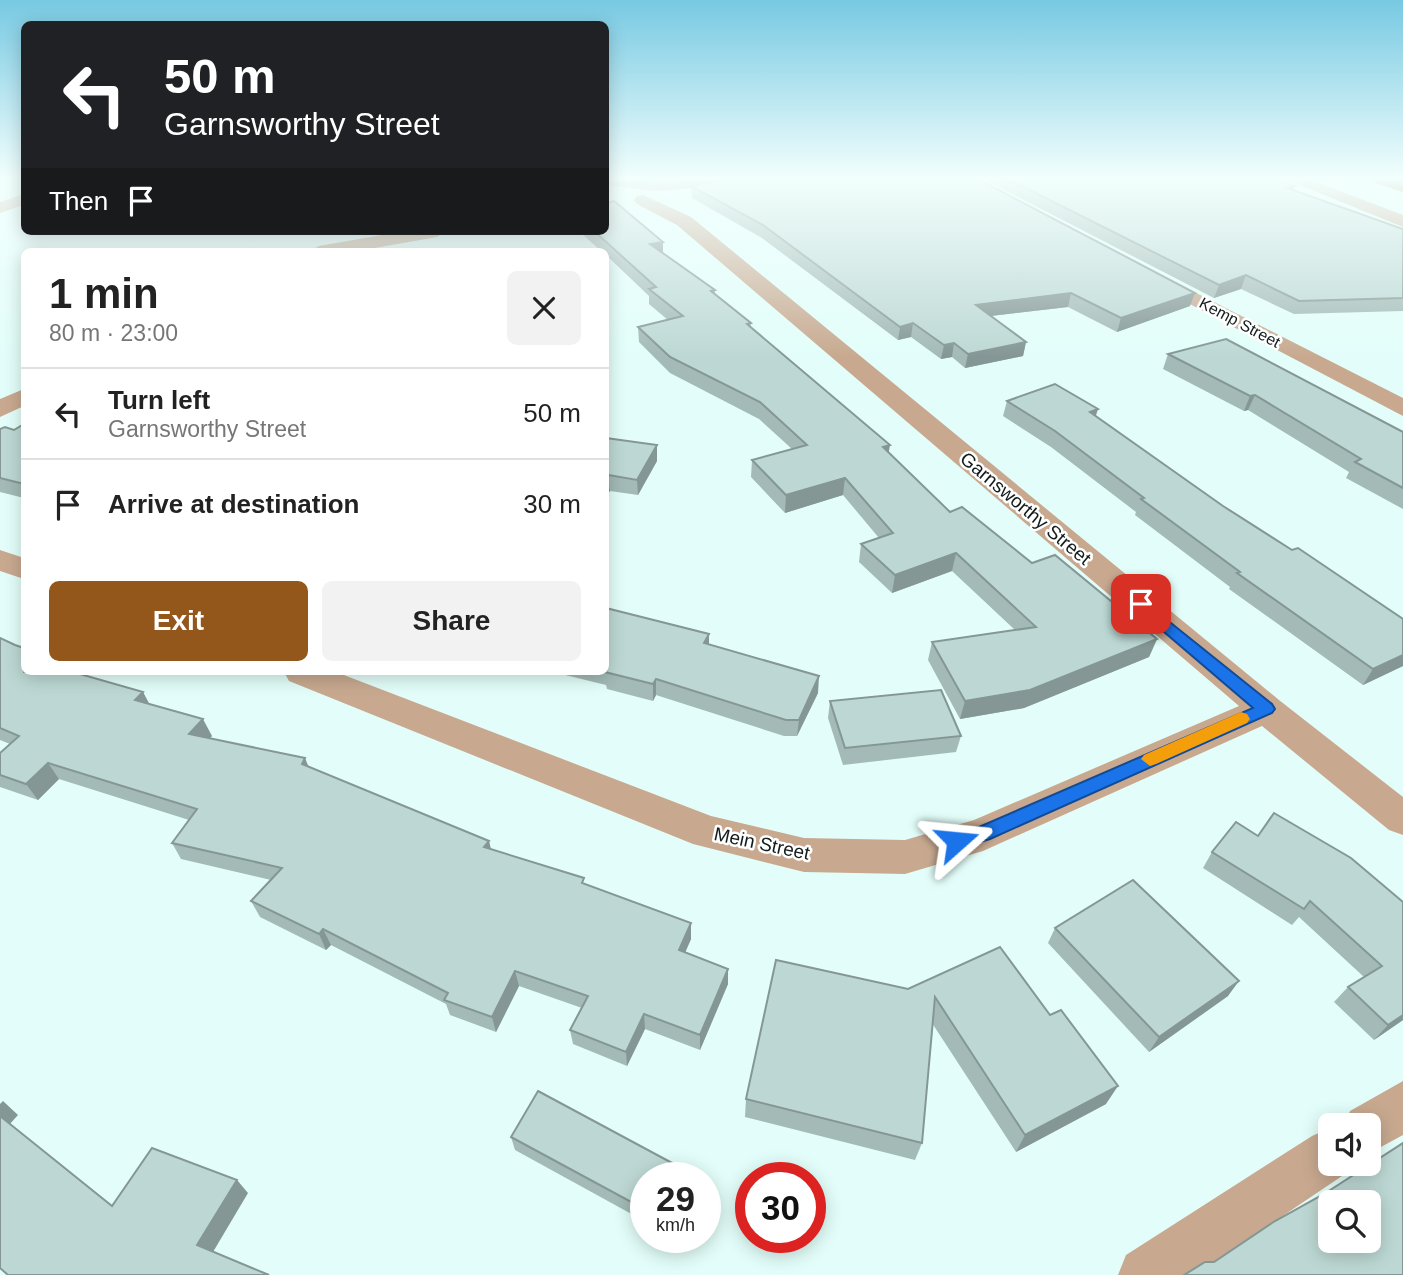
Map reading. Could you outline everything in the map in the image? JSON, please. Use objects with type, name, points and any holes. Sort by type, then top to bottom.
[{"type":"street","points":[[342,248],[396,238]]},
{"type":"street","name":"Garnsworthy Street","points":[[705,238],[1266,709],[1403,819]]},
{"type":"street","name":"Kemp Street","points":[[1135,268],[1403,408]]},
{"type":"street","points":[[0,409],[21,398]]},
{"type":"street","points":[[0,559],[21,568]]},
{"type":"street","name":"Mein Street","points":[[309,675],[707,832],[804,855],[905,857],[984,834],[1266,709]]},
{"type":"street","points":[[1381,1120],[1403,1106]]},
{"type":"street","points":[[1146,1275],[1318,1162]]},
{"type":"building","points":[[602,238],[659,238],[663,242],[650,244],[715,290],[711,291],[751,323],[747,324],[890,445],[883,447],[950,512],[962,507],[1032,563],[1055,555],[1157,639],[1030,690],[965,701],[932,642],[1036,627],[956,553],[895,575],[861,544],[893,533],[845,478],[786,495],[752,460],[807,445],[760,402],[670,357],[638,327],[683,316],[649,289],[656,287]]},
{"type":"building","points":[[781,238],[1091,238],[1195,293],[1121,318],[1071,293],[976,305],[1026,342],[968,354],[954,343],[944,345],[913,323],[900,327]]},
{"type":"building","points":[[1126,238],[1403,238],[1403,298],[1299,301],[1246,275],[1219,285]]},
{"type":"building","points":[[1226,339],[1403,432],[1403,488],[1355,462],[1361,459],[1255,395],[1250,396],[1168,354]]},
{"type":"building","points":[[1055,384],[1098,409],[1090,412],[1223,506],[1292,550],[1298,548],[1403,619],[1403,655],[1373,669],[1237,573],[1240,572],[1055,431],[1007,401]]},
{"type":"building","points":[[21,426],[21,483],[0,478],[0,429],[5,427],[14,430]]},
{"type":"building","points":[[609,438],[657,445],[637,480],[609,475]]},
{"type":"building","points":[[609,609],[709,634],[704,643],[819,676],[799,720],[786,720],[656,679],[653,684],[609,673]]},
{"type":"building","points":[[0,638],[21,647],[21,675],[84,675],[143,692],[135,700],[203,719],[189,734],[305,758],[302,764],[489,841],[484,847],[584,878],[582,883],[691,923],[679,950],[728,969],[700,1035],[644,1014],[626,1052],[570,1030],[588,996],[515,971],[492,1017],[444,1000],[448,993],[323,929],[319,934],[251,901],[282,868],[172,843],[197,809],[48,763],[26,784],[0,775],[0,753],[19,736],[0,728]]},
{"type":"building","points":[[941,690],[961,736],[845,748],[830,701]]},
{"type":"building","points":[[1274,813],[1351,858],[1403,902],[1403,1015],[1388,1025],[1348,987],[1382,966],[1310,901],[1304,909],[1212,852],[1236,822],[1258,836]]},
{"type":"building","points":[[1133,880],[1239,981],[1159,1037],[1055,928]]},
{"type":"building","points":[[1000,947],[1050,1015],[1061,1010],[1118,1086],[1025,1135],[935,997],[922,1143],[746,1099],[776,960],[908,989]]},
{"type":"building","points":[[538,1091],[670,1162],[630,1162],[630,1201],[511,1137]]},
{"type":"building","points":[[0,1116],[112,1206],[152,1148],[237,1180],[197,1245],[269,1275],[8,1275],[0,1268]]},
{"type":"building","points":[[1403,1143],[1403,1275],[1184,1275],[1205,1262],[1214,1262],[1275,1221],[1318,1197],[1318,1253],[1381,1253],[1381,1190],[1330,1190],[1352,1176],[1381,1176],[1381,1157]]},
{"type":"slow traffic","points":[[1150,759],[1241,719]]},
{"type":"route","points":[[957,841],[984,834],[1266,709],[1141,604]]}]
